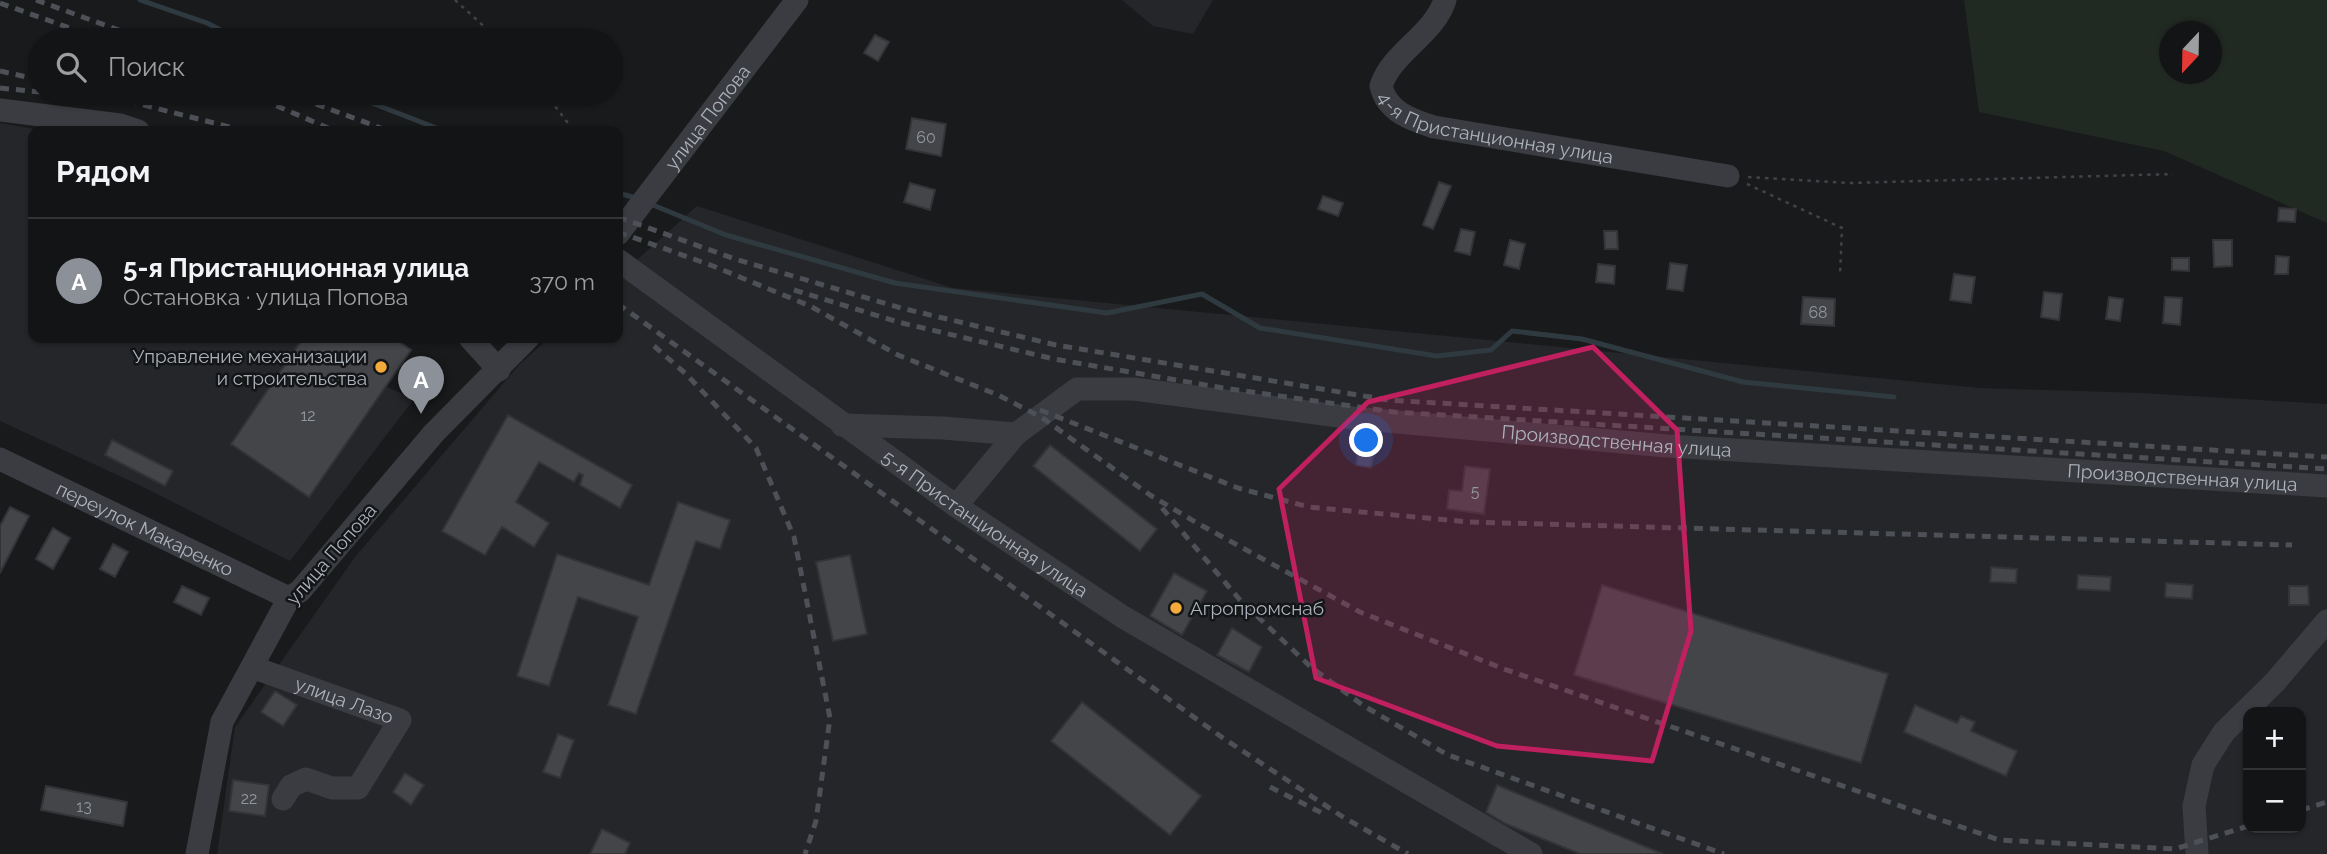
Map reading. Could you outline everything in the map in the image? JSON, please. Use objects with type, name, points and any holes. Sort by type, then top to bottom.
[{"type":"street","name":"улица Попова","points":[[623,226],[797,0]]},
{"type":"street","name":"4-я Пристанционная улица","points":[[1445,0],[1441,13],[1389,71],[1381,86],[1387,102],[1406,117],[1434,127],[1728,176]]},
{"type":"street","points":[[0,110],[123,126]]},
{"type":"street","name":"5-я Пристанционная улица","points":[[623,264],[956,506],[1151,635],[1531,854]]},
{"type":"street","points":[[475,343],[499,370]]},
{"type":"street","name":"улица Попова","points":[[197,854],[222,722],[289,598],[300,591],[434,433],[523,343]]},
{"type":"street","name":"Производственная улица","points":[[956,506],[1016,434],[1077,389],[1134,389],[1353,418],[1654,445],[2327,486]]},
{"type":"street","points":[[842,425],[943,428],[1016,434]]},
{"type":"street","name":"переулок Макаренко","points":[[0,459],[289,598]]},
{"type":"street","points":[[2197,854],[2194,806],[2203,765],[2224,732],[2275,682],[2327,621]]},
{"type":"street","name":"улица Лазо","points":[[252,667],[400,720],[358,788],[332,788],[306,779],[291,786],[283,799]]},
{"type":"path","points":[[455,0],[486,28]]},
{"type":"path","points":[[554,105],[570,126]]},
{"type":"path","points":[[1728,176],[1849,183],[2173,174]]},
{"type":"path","points":[[1728,176],[1842,228],[1840,276]]},
{"type":"highlighted area","points":[[1593,347],[1677,430],[1691,631],[1652,761],[1497,746],[1316,678],[1279,489],[1368,402]]},
{"type":"shaded area","points":[[1122,0],[1213,0],[1193,34],[1153,26]]},
{"type":"shaded area","points":[[1964,0],[2327,0],[2327,223],[2164,151],[1979,112]]},
{"type":"shaded area","points":[[0,123],[28,128],[28,343],[325,343],[385,386],[414,399],[290,561],[137,484],[0,421]]},
{"type":"shaded area","points":[[697,206],[953,288],[1980,388],[2142,393],[2327,404],[2327,854],[217,854],[235,727],[355,557],[519,365],[543,343],[623,343],[623,273]]},
{"type":"building","points":[[875,35],[889,42],[878,61],[864,53]]},
{"type":"building","points":[[912,118],[946,124],[941,156],[906,149]]},
{"type":"building","points":[[1439,182],[1451,186],[1433,229],[1423,225]]},
{"type":"building","points":[[910,183],[935,190],[930,210],[904,202]]},
{"type":"building","points":[[1323,196],[1343,203],[1338,216],[1318,209]]},
{"type":"building","points":[[2279,208],[2296,209],[2295,222],[2278,221]]},
{"type":"building","points":[[1461,229],[1475,232],[1470,255],[1455,251]]},
{"type":"building","points":[[1604,231],[1617,231],[1618,249],[1605,249]]},
{"type":"building","points":[[1510,240],[1525,244],[1519,269],[1504,265]]},
{"type":"building","points":[[2213,240],[2232,240],[2232,266],[2214,267]]},
{"type":"building","points":[[2276,256],[2289,257],[2288,274],[2275,274]]},
{"type":"building","points":[[2172,258],[2189,258],[2189,271],[2172,270]]},
{"type":"building","points":[[1670,263],[1687,265],[1683,291],[1667,289]]},
{"type":"building","points":[[1598,264],[1615,266],[1614,284],[1596,282]]},
{"type":"building","points":[[1954,274],[1975,277],[1971,303],[1950,300]]},
{"type":"building","points":[[2044,292],[2062,294],[2059,320],[2041,317]]},
{"type":"building","points":[[1803,297],[1835,299],[1834,326],[1801,324]]},
{"type":"building","points":[[2109,297],[2123,299],[2120,321],[2106,319]]},
{"type":"building","points":[[2165,297],[2182,298],[2180,325],[2163,323]]},
{"type":"building","points":[[300,343],[401,343],[411,350],[309,497],[231,444]]},
{"type":"building","points":[[508,415],[632,485],[620,508],[580,485],[583,475],[579,473],[574,482],[539,462],[516,502],[549,523],[534,547],[502,527],[485,555],[442,531]]},
{"type":"building","points":[[112,440],[173,471],[165,486],[105,455]]},
{"type":"building","points":[[1050,445],[1157,529],[1140,551],[1033,466]]},
{"type":"building","points":[[1358,450],[1374,453],[1371,468],[1356,465]]},
{"type":"building","points":[[1465,466],[1490,469],[1484,514],[1447,509],[1449,490],[1462,491]]},
{"type":"building","points":[[678,502],[730,520],[720,549],[696,541],[636,714],[608,705],[638,617],[578,597],[549,686],[517,676],[557,554],[649,585]]},
{"type":"building","points":[[10,507],[29,516],[0,573],[0,526]]},
{"type":"building","points":[[53,528],[70,538],[53,569],[36,559]]},
{"type":"building","points":[[113,544],[128,552],[115,577],[100,569]]},
{"type":"building","points":[[850,555],[867,634],[833,641],[816,562]]},
{"type":"building","points":[[1991,567],[2017,569],[2016,583],[1990,582]]},
{"type":"building","name":"Агропромснаб","points":[[1174,573],[1207,591],[1182,635],[1150,616]]},
{"type":"building","points":[[2078,575],[2111,577],[2110,591],[2077,589]]},
{"type":"building","points":[[2166,583],[2193,585],[2192,599],[2165,597]]},
{"type":"building","points":[[1602,585],[1888,674],[1861,763],[1574,675]]},
{"type":"building","points":[[182,586],[209,598],[201,615],[174,602]]},
{"type":"building","points":[[2289,586],[2308,586],[2309,605],[2289,605]]},
{"type":"building","points":[[1232,628],[1262,647],[1249,672],[1217,655]]},
{"type":"building","points":[[275,691],[297,705],[283,726],[261,712]]},
{"type":"building","points":[[1082,702],[1201,796],[1170,835],[1051,741]]},
{"type":"building","points":[[1915,705],[1957,723],[1961,716],[1975,722],[1971,731],[2017,751],[2006,776],[1904,732]]},
{"type":"building","points":[[558,734],[574,740],[560,778],[543,772]]},
{"type":"building","points":[[405,773],[424,785],[411,805],[393,792]]},
{"type":"building","points":[[233,780],[269,785],[265,816],[229,811]]},
{"type":"building","points":[[1497,785],[1663,854],[1580,854],[1506,824],[1486,812]]},
{"type":"building","points":[[46,786],[127,802],[123,826],[41,810]]},
{"type":"building","points":[[602,829],[630,843],[625,854],[590,854]]},
{"type":"waterway","points":[[140,0],[217,28]]},
{"type":"waterway","points":[[377,105],[431,126]]},
{"type":"waterway","points":[[623,194],[636,198]]},
{"type":"waterway","points":[[648,203],[726,235],[895,283],[1107,313],[1202,294],[1260,328],[1437,356],[1491,350],[1512,331],[1582,339],[1743,382],[1894,397]]},
{"type":"railway","points":[[36,0],[113,28]]},
{"type":"railway","points":[[0,3],[70,28]]},
{"type":"railway","points":[[0,71],[28,77]]},
{"type":"railway","points":[[0,88],[28,91]]},
{"type":"railway","points":[[144,105],[226,126]]},
{"type":"railway","points":[[275,105],[323,126]]},
{"type":"railway","points":[[319,105],[375,126]]},
{"type":"railway","points":[[623,219],[735,259],[901,308],[1056,345],[1388,400],[2327,457]]},
{"type":"railway","points":[[623,234],[713,266],[810,306],[898,355],[998,395],[1041,417],[1150,495],[1360,612],[1504,669],[1999,840],[2175,849],[2243,828]]},
{"type":"railway","points":[[794,290],[898,322],[1054,359],[1223,388],[1394,412],[2327,469]]},
{"type":"railway","points":[[623,308],[1223,738],[1343,817],[1408,854]]},
{"type":"railway","points":[[654,346],[686,374],[756,448],[794,537],[830,718],[816,821],[805,854]]},
{"type":"railway","points":[[1040,410],[1238,488],[1309,507],[1469,522],[2292,545]]},
{"type":"railway","points":[[1162,508],[1240,600],[1312,668],[1364,706],[1448,755],[1724,854]]},
{"type":"railway","points":[[1270,787],[1324,814]]},
{"type":"railway","points":[[2306,808],[2327,802]]},
{"type":"place","name":"Управление механизации и строительства","points":[[381,367]]},
{"type":"place","name":"5-я Пристанционная улица","points":[[421,414]]},
{"type":"place","name":"Агропромснаб","points":[[1176,608]]}]
